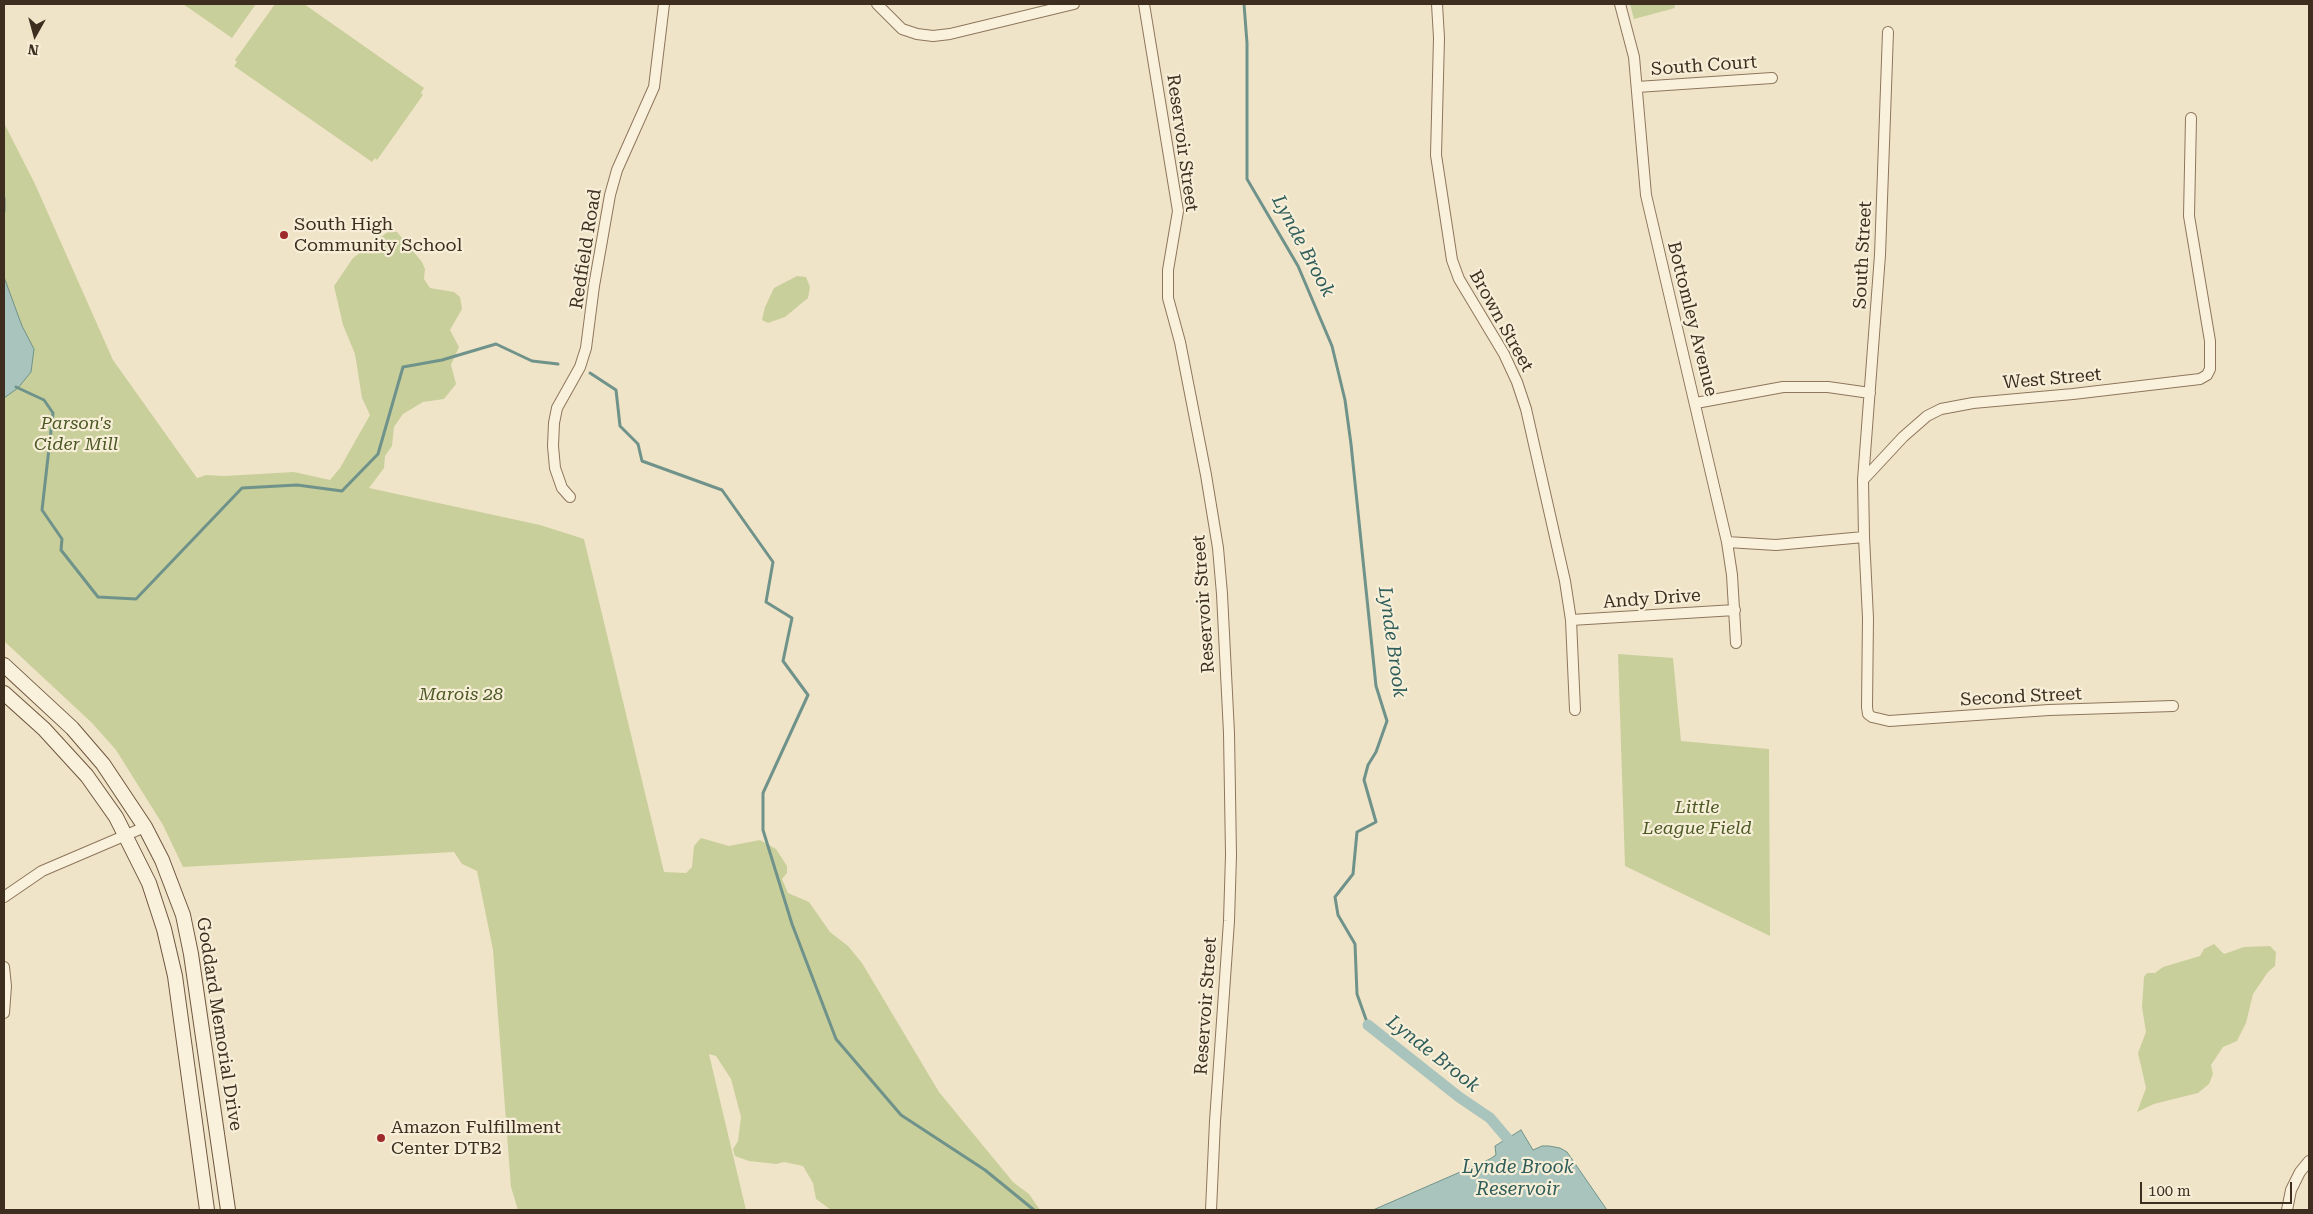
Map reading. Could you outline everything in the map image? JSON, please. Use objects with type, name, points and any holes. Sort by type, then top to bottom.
[{"type":"main road","name":"Goddard Memorial Drive","points":[[4,665],[52,708],[88,746],[122,791],[145,828],[174,887],[187,934],[228,1210]]},
{"type":"main road","name":"Goddard Memorial Drive","points":[[4,693],[44,729],[73,760],[102,796],[139,860],[158,906],[175,976],[207,1210]]},
{"type":"street","name":"Redfield Road","points":[[570,497],[562,488],[555,468],[553,446],[554,423],[562,398],[584,358],[610,195],[617,170],[654,87],[664,4]]},
{"type":"street","points":[[877,4],[902,29],[917,34],[933,36],[950,34],[1074,4]]},
{"type":"street","name":"Reservoir Street","points":[[1144,4],[1178,211],[1168,270],[1168,298],[1180,342],[1206,474],[1218,548],[1222,594],[1229,741],[1230,877],[1211,1210]]},
{"type":"street","name":"Brown Street","points":[[1437,4],[1439,38],[1436,155],[1452,260],[1459,280],[1504,354],[1522,396],[1561,555],[1571,620],[1575,710]]},
{"type":"street","name":"Bottomley Avenue","points":[[1620,4],[1632,47],[1646,195],[1727,542],[1735,610],[1736,642]]},
{"type":"street","name":"South Street","points":[[1863,480],[1880,255],[1888,32]]},
{"type":"street","name":"South Court","points":[[1637,87],[1772,78]]},
{"type":"street","name":"West Street","points":[[1863,480],[1903,437],[1927,416],[1941,409],[1973,403],[2200,380],[2207,375],[2210,369],[2210,341],[2190,216],[2191,118]]},
{"type":"street","points":[[1696,403],[1783,387],[1828,387],[1870,393]]},
{"type":"street","points":[[1727,542],[1776,545],[1864,537],[1863,480]]},
{"type":"street","name":"Second Street","points":[[1864,537],[1868,618],[1866,707],[1868,714],[1872,717],[1889,721],[2049,710],[2173,706]]},
{"type":"street","name":"Andy Drive","points":[[1571,620],[1735,610]]},
{"type":"street","points":[[4,897],[42,871],[145,828]]},
{"type":"street","points":[[4,967],[6,986],[4,1012]]},
{"type":"street","points":[[2287,1210],[2291,1190],[2309,1161]]},
{"type":"green space","points":[[183,4],[256,4],[232,38]]},
{"type":"green space","points":[[275,4],[304,4],[424,88],[421,93],[423,95],[377,160],[375,158],[372,162],[234,66],[237,62],[235,60]]},
{"type":"green space","points":[[1630,4],[1674,4],[1675,8],[1634,19]]},
{"type":"green space","name":"Marois 28","points":[[4,123],[35,184],[113,360],[197,478],[206,475],[224,476],[294,472],[330,480],[340,468],[370,415],[362,398],[355,354],[343,325],[334,286],[353,258],[389,231],[397,232],[422,262],[425,269],[424,279],[430,288],[454,292],[460,297],[462,309],[450,330],[459,347],[451,365],[456,384],[444,399],[423,402],[403,414],[394,427],[392,446],[385,456],[384,468],[369,488],[540,525],[584,539],[664,872],[686,873],[692,867],[694,846],[701,838],[729,846],[760,840],[776,849],[787,866],[787,873],[782,879],[788,893],[809,902],[830,932],[848,946],[862,963],[939,1092],[1013,1182],[1029,1194],[1040,1210],[831,1210],[816,1199],[813,1183],[803,1166],[784,1162],[776,1164],[749,1161],[735,1156],[733,1149],[738,1141],[741,1117],[731,1079],[716,1056],[709,1054],[746,1210],[518,1210],[511,1187],[493,950],[477,871],[462,864],[454,852],[183,867],[163,825],[116,750],[92,723],[4,641]]},
{"type":"green space","points":[[797,276],[806,277],[810,287],[808,298],[785,317],[768,323],[762,320],[765,307],[774,288]]},
{"type":"green space","name":"Little League Field","points":[[1618,654],[1673,658],[1681,741],[1769,749],[1770,936],[1625,866]]},
{"type":"green space","points":[[2214,944],[2224,954],[2244,947],[2270,946],[2276,952],[2275,966],[2268,972],[2253,994],[2246,1023],[2237,1041],[2223,1047],[2211,1065],[2213,1074],[2209,1084],[2198,1093],[2154,1104],[2137,1112],[2146,1088],[2138,1053],[2146,1032],[2142,1007],[2144,977],[2147,973],[2155,973],[2163,967],[2200,956],[2204,949]]},
{"type":"water","points":[[4,277],[22,326],[34,349],[31,372],[18,388],[4,398]]},
{"type":"water","name":"Lynde Brook Reservoir","points":[[1521,1130],[1533,1150],[1542,1146],[1549,1146],[1560,1148],[1567,1152],[1607,1210],[1373,1210],[1490,1159],[1496,1155],[1495,1146]]},
{"type":"waterway","name":"Lynde Brook","points":[[1244,4],[1247,43],[1247,179],[1298,266],[1332,346],[1345,400],[1351,444],[1376,686],[1387,721],[1376,752],[1368,765],[1364,780],[1376,822],[1357,832],[1353,874],[1335,897],[1338,915],[1355,944],[1357,994],[1368,1025]]},
{"type":"waterway","points":[[4,198],[4,211]]},
{"type":"waterway","points":[[16,387],[44,400],[53,413],[42,510],[62,539],[61,550],[98,597],[136,599],[242,488],[297,485],[342,491],[378,454],[403,367],[442,360],[496,344],[532,361],[558,364]]},
{"type":"waterway","points":[[590,373],[616,390],[620,426],[638,444],[642,461],[722,490],[773,562],[766,602],[792,618],[783,661],[808,695],[763,793],[763,830],[792,924],[836,1039],[901,1115],[985,1170],[1034,1210]]},
{"type":"waterway","name":"Lynde Brook","points":[[1368,1025],[1459,1097],[1490,1118],[1507,1138]]},
{"type":"place","name":"South High Community School","points":[[284,235]]},
{"type":"place","name":"Amazon Fulfillment Center DTB2","points":[[381,1138]]},
{"type":"park label","name":"Parson's Cider Mill","points":[[76,434]]}]
